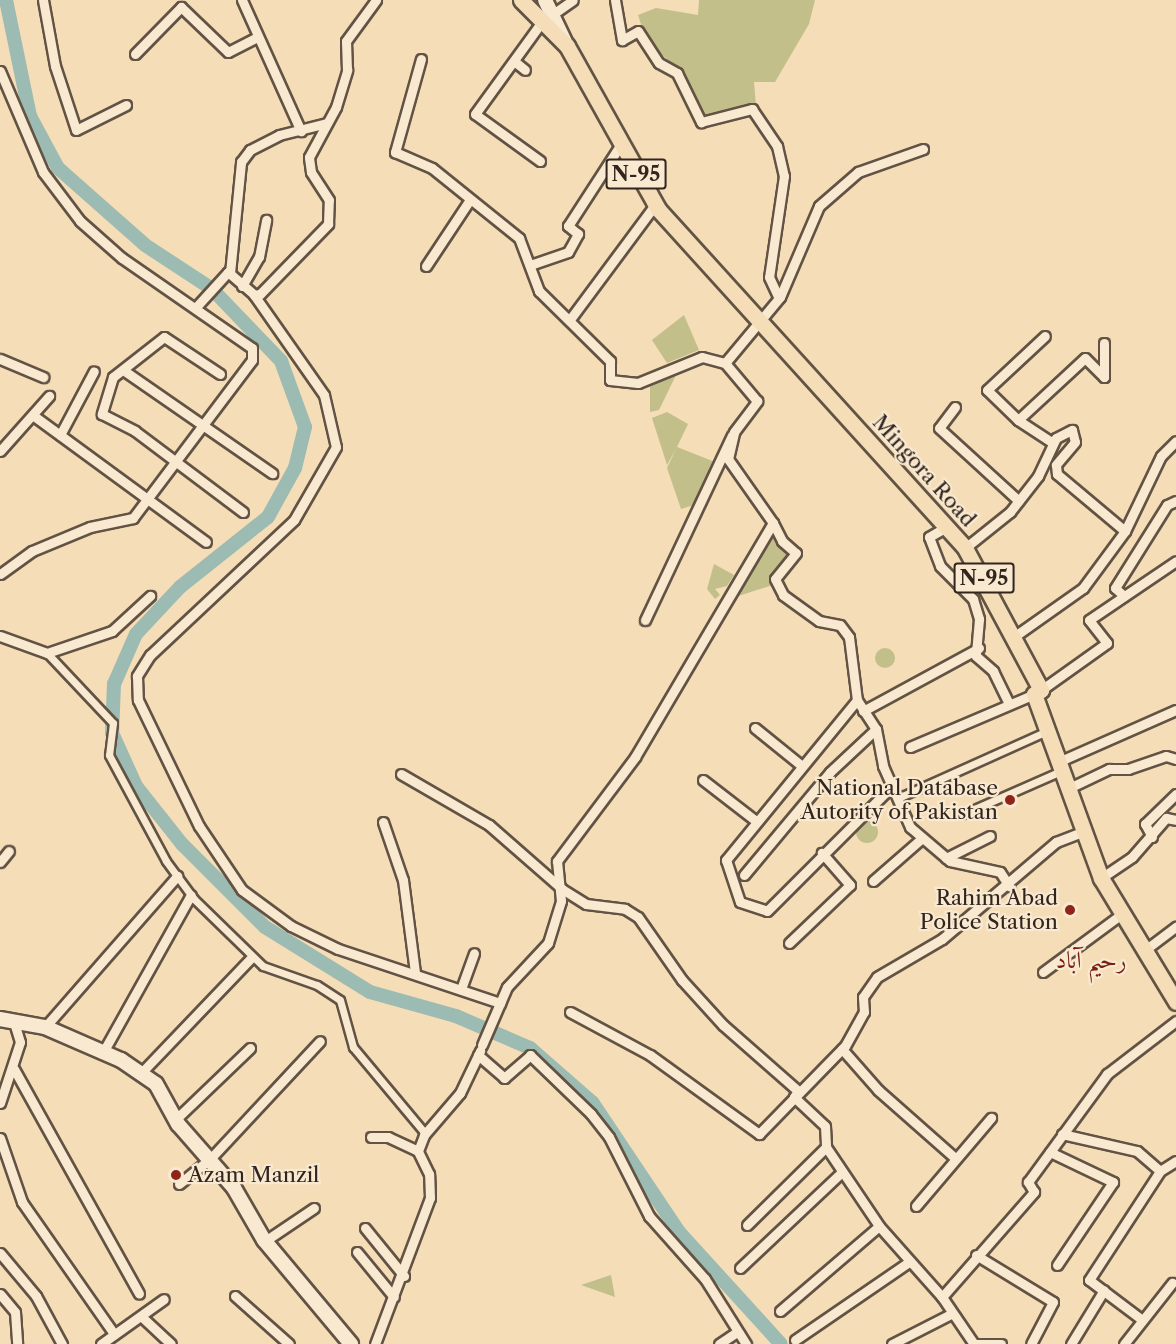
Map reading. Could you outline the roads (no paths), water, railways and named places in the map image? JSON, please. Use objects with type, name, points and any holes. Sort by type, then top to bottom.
[{"type":"main road","name":"N-95","points":[[521,0],[548,17]]},
{"type":"main road","points":[[545,0],[548,17]]},
{"type":"main road","name":"Mingora Road","points":[[548,17],[567,46],[655,205],[761,324],[948,525],[965,548],[1015,636],[1038,692],[1059,766],[1101,878],[1174,994]]},
{"type":"main road","points":[[0,1019],[45,1027],[141,1073],[163,1091],[175,1120],[210,1160],[265,1241],[351,1344]]},
{"type":"street","points":[[43,0],[55,66],[76,130],[126,105]]},
{"type":"street","points":[[242,0],[301,131]]},
{"type":"street","points":[[254,295],[328,224],[329,200],[311,172],[309,157],[327,123],[347,70],[346,41],[376,0]]},
{"type":"street","points":[[540,161],[475,114],[548,17],[573,0]]},
{"type":"street","points":[[615,0],[622,40],[638,31],[659,63],[677,73],[700,122],[752,109],[777,146],[784,176],[769,277],[779,298]]},
{"type":"street","points":[[135,54],[182,8],[228,52],[257,37]]},
{"type":"street","points":[[421,59],[394,153],[432,168],[468,201],[519,238],[533,264],[539,291],[571,318],[583,338],[610,361],[610,380],[638,383],[702,357],[724,363],[757,401],[734,432],[645,620]]},
{"type":"street","points":[[514,61],[525,70]]},
{"type":"street","points":[[0,574],[32,551],[90,527],[133,518],[252,360],[252,348],[199,304],[122,258],[80,221],[43,172],[1,77]]},
{"type":"street","points":[[199,304],[227,275],[236,253],[231,228],[241,162],[250,150],[279,135],[327,123]]},
{"type":"street","points":[[533,264],[568,252],[579,234],[568,226],[621,144]]},
{"type":"street","points":[[724,363],[761,324],[779,298],[819,206],[858,172],[923,149]]},
{"type":"street","points":[[426,266],[468,201]]},
{"type":"street","points":[[571,318],[655,205]]},
{"type":"street","points":[[242,286],[260,257],[267,219]]},
{"type":"street","points":[[227,275],[254,295],[319,386],[336,447],[294,520],[150,655],[137,676],[138,700],[211,847],[242,890],[312,937],[460,989],[499,1006]]},
{"type":"street","points":[[1046,336],[987,390],[1018,420],[1053,443]]},
{"type":"street","points":[[219,374],[164,338],[126,372],[114,377],[102,414],[175,462],[243,512]]},
{"type":"street","points":[[1018,420],[1084,358],[1104,377],[1104,343]]},
{"type":"street","points":[[0,360],[43,377]]},
{"type":"street","points":[[60,435],[94,371]]},
{"type":"street","points":[[126,372],[272,473]]},
{"type":"street","points":[[0,451],[34,417],[49,396]]},
{"type":"street","points":[[955,407],[939,428],[1019,501]]},
{"type":"street","points":[[34,417],[206,542]]},
{"type":"street","points":[[965,548],[1019,501],[1053,443],[1072,430],[1075,442],[1056,465],[1057,474],[1125,531]]},
{"type":"street","points":[[734,432],[728,459],[796,554],[775,579],[783,595],[819,621],[840,625],[849,637],[857,700],[876,729],[878,749],[898,798],[921,839],[946,858],[999,872],[1009,885]]},
{"type":"street","points":[[1015,636],[1083,588],[1125,531],[1161,456],[1176,441]]},
{"type":"street","points":[[1124,596],[1115,588],[1167,505],[1176,501]]},
{"type":"street","points":[[418,1151],[425,1133],[460,1093],[507,987],[548,943],[562,889],[558,861],[635,757],[773,523]]},
{"type":"street","points":[[948,525],[929,537],[940,566],[973,599],[979,648],[976,656],[993,671],[1009,704]]},
{"type":"street","points":[[910,747],[1038,692],[1107,643],[1089,620],[1176,561]]},
{"type":"street","points":[[47,653],[112,631],[150,596]]},
{"type":"street","points":[[0,636],[47,653],[112,723],[110,755],[177,876],[191,895],[251,958],[340,1000],[353,1047],[425,1133]]},
{"type":"street","points":[[863,711],[979,648]]},
{"type":"street","points":[[857,700],[756,820],[726,860],[740,902],[767,911],[822,853],[893,785]]},
{"type":"street","points":[[963,813],[1176,710]]},
{"type":"street","points":[[756,728],[802,766]]},
{"type":"street","points":[[744,874],[823,780],[876,729]]},
{"type":"street","points":[[898,798],[1047,730]]},
{"type":"street","points":[[1067,789],[1109,769],[1128,769],[1166,756],[1176,759]]},
{"type":"street","points":[[401,774],[489,825],[562,889],[572,890],[586,904],[625,909],[638,917],[682,980],[749,1051],[798,1090],[794,1097]]},
{"type":"street","points":[[703,780],[756,820]]},
{"type":"street","points":[[1152,837],[1145,824],[1176,794]]},
{"type":"street","points":[[1101,878],[1152,837],[1167,818],[1176,819]]},
{"type":"street","points":[[382,822],[403,880],[415,973]]},
{"type":"street","points":[[570,1012],[650,1054],[759,1134],[842,1049],[877,977],[942,939],[1009,885],[1056,842],[1084,831]]},
{"type":"street","points":[[946,858],[990,836]]},
{"type":"street","points":[[873,881],[921,839]]},
{"type":"street","points":[[0,862],[9,851]]},
{"type":"street","points":[[789,943],[850,885],[822,853]]},
{"type":"street","points":[[45,1027],[177,876]]},
{"type":"street","points":[[102,1054],[191,895]]},
{"type":"street","points":[[1043,972],[1123,913]]},
{"type":"street","points":[[1145,950],[1176,927]]},
{"type":"street","points":[[460,989],[474,952]]},
{"type":"street","points":[[141,1073],[251,958]]},
{"type":"street","points":[[942,1297],[976,1255],[1034,1192],[1028,1184],[1062,1134],[1125,1056],[1176,1021]]},
{"type":"street","points":[[0,1103],[14,1069],[20,1042],[14,1022]]},
{"type":"street","points":[[179,1184],[210,1160],[320,1041]]},
{"type":"street","points":[[175,1120],[250,1047]]},
{"type":"street","points":[[481,1049],[504,1078],[530,1054],[591,1114],[609,1137],[649,1216],[705,1279],[746,1344]]},
{"type":"street","points":[[842,1049],[878,1090],[954,1157]]},
{"type":"street","points":[[14,1069],[140,1294]]},
{"type":"street","points":[[794,1097],[825,1126],[826,1146],[879,1226],[942,1297],[951,1314],[976,1344],[1001,1344]]},
{"type":"street","points":[[916,1206],[954,1157],[991,1118]]},
{"type":"street","points":[[1062,1134],[1137,1151],[1160,1171]]},
{"type":"street","points":[[371,1137],[388,1137],[418,1151],[429,1174],[430,1198],[404,1276],[375,1344]]},
{"type":"street","points":[[0,1138],[22,1202],[114,1334]]},
{"type":"street","points":[[747,1225],[826,1146]]},
{"type":"street","points":[[1050,1152],[1113,1182],[1057,1265]]},
{"type":"street","points":[[1141,1318],[1089,1280],[1160,1171],[1176,1161]]},
{"type":"street","points":[[740,1268],[842,1172]]},
{"type":"street","points":[[265,1241],[314,1208]]},
{"type":"street","points":[[780,1311],[879,1226]]},
{"type":"street","points":[[365,1228],[404,1276]]},
{"type":"street","points":[[357,1252],[394,1297]]},
{"type":"street","points":[[0,1253],[36,1296],[62,1344]]},
{"type":"street","points":[[976,1255],[1053,1302],[1032,1344]]},
{"type":"street","points":[[795,1340],[909,1262]]},
{"type":"street","points":[[1124,1344],[1141,1318],[1172,1283]]},
{"type":"street","points":[[1071,1344],[1104,1290]]},
{"type":"street","points":[[0,1294],[15,1312],[17,1344]]},
{"type":"street","points":[[235,1296],[289,1344]]},
{"type":"street","points":[[101,1344],[143,1318],[164,1299]]},
{"type":"street","points":[[892,1344],[951,1314]]},
{"type":"street","points":[[143,1318],[171,1344]]},
{"type":"street","points":[[719,1344],[737,1332]]},
{"type":"waterway","points":[[6,0],[30,116],[58,168],[145,245],[212,289],[281,361],[305,427],[295,468],[268,517],[180,587],[136,634],[114,684],[112,733],[136,786],[182,844],[265,927],[370,992],[456,1016],[530,1048],[592,1102],[679,1232],[781,1344]]},
{"type":"place","name":"National Database Autority of Pakistan","points":[[1010,800]]},
{"type":"place","name":"Rahim Abad Police Station","points":[[1070,910]]},
{"type":"place","name":"Azam Manzil","points":[[176,1175]]},
{"type":"district","name":"رحیم آباد","points":[[1091,960]]}]
